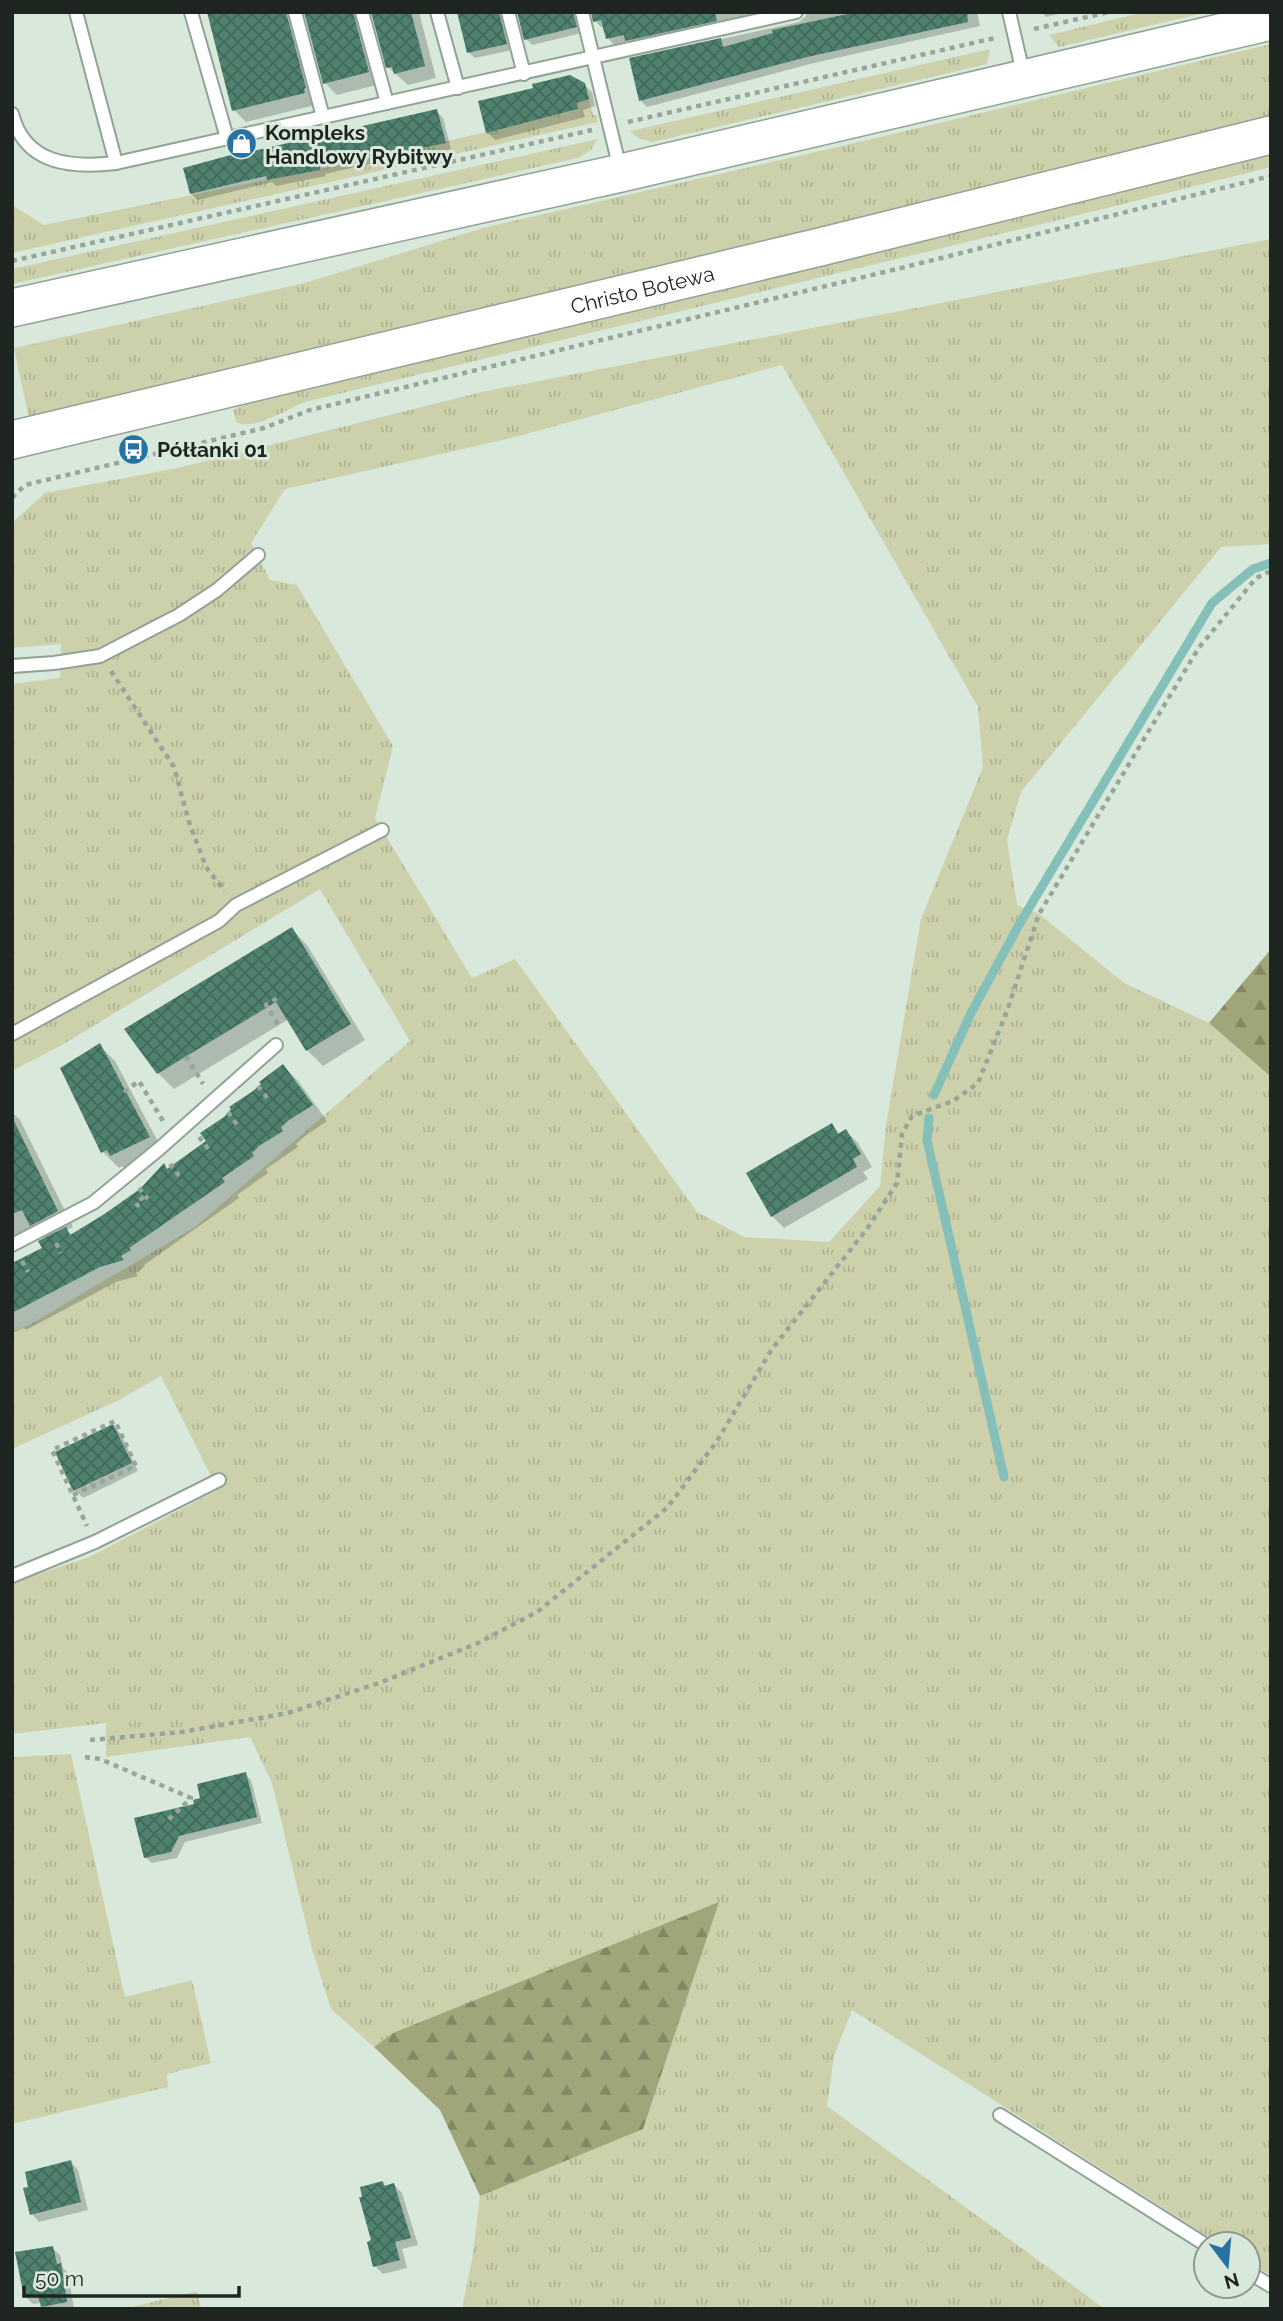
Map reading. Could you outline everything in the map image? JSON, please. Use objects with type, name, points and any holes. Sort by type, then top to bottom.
[{"type":"main road","points":[[12,308],[621,173],[1271,21]]},
{"type":"main road","name":"Christo Botewa","points":[[12,440],[807,250],[1271,135]]},
{"type":"lane","points":[[76,12],[116,163]]},
{"type":"lane","points":[[191,12],[227,138]]},
{"type":"lane","points":[[295,12],[323,117]]},
{"type":"lane","points":[[362,12],[387,103]]},
{"type":"lane","points":[[438,12],[458,88]]},
{"type":"lane","points":[[508,12],[524,74]]},
{"type":"lane","points":[[582,12],[621,173]]},
{"type":"lane","points":[[12,114],[21,137],[54,161],[72,165],[116,163],[796,12]]},
{"type":"lane","points":[[1009,12],[1024,79]]},
{"type":"lane","points":[[12,666],[100,656],[179,615],[217,590],[257,555]]},
{"type":"lane","points":[[12,1034],[219,921],[236,905],[382,830]]},
{"type":"lane","points":[[12,1245],[93,1203],[159,1149],[276,1045]]},
{"type":"lane","points":[[12,1576],[95,1542],[219,1480]]},
{"type":"lane","points":[[1000,2115],[1192,2236]]},
{"type":"path","points":[[1044,27],[1109,12]]},
{"type":"path","points":[[625,123],[992,39]]},
{"type":"path","points":[[12,261],[599,129]]},
{"type":"path","points":[[12,498],[25,485],[264,428],[310,410],[1271,176]]},
{"type":"path","points":[[23,476],[25,485]]},
{"type":"path","points":[[90,1740],[182,1732],[288,1713],[379,1683],[478,1643],[537,1612],[667,1508],[717,1441],[772,1349],[850,1251],[897,1183],[902,1134],[912,1116],[953,1101],[978,1083],[1007,1011],[1039,915],[1198,649],[1256,578],[1271,571]]},
{"type":"path","points":[[100,656],[174,767],[189,822],[206,867],[236,905]]},
{"type":"path","points":[[278,1024],[266,1005],[279,997]]},
{"type":"path","points":[[186,1056],[208,1090]]},
{"type":"path","points":[[124,1092],[139,1082],[167,1128]]},
{"type":"path","points":[[139,1207],[136,1203],[145,1196]]},
{"type":"path","points":[[73,1495],[136,1466],[115,1421],[52,1450],[73,1495],[95,1542]]},
{"type":"path","points":[[85,1757],[100,1759],[191,1798],[168,1820]]},
{"type":"green space","points":[[1145,12],[1208,12],[1059,47],[1049,35]]},
{"type":"green space","points":[[1271,44],[1271,119],[29,419],[14,348],[305,283],[483,228]]},
{"type":"green space","points":[[990,49],[987,64],[652,142],[638,138],[630,131]]},
{"type":"green space","points":[[589,99],[593,115],[596,115],[598,122],[12,253],[12,205],[44,225],[512,126],[578,110],[577,103]]},
{"type":"green space","points":[[598,139],[591,150],[578,158],[12,284],[12,269]]},
{"type":"green space","points":[[1271,152],[1271,167],[309,401],[253,424],[236,422],[233,410],[255,399]]},
{"type":"green space","points":[[1271,239],[1271,544],[1221,547],[1021,792],[1007,840],[1017,905],[1039,914],[1124,983],[1209,1023],[1271,1077],[1271,2276],[1262,2271],[1262,2230],[1198,2230],[852,2010],[834,2056],[827,2106],[1105,2309],[462,2309],[472,2260],[480,2196],[643,2128],[393,2033],[374,2047],[331,2009],[312,1949],[272,1783],[250,1737],[106,1757],[106,1723],[12,1734],[12,1583],[89,1557],[218,1490],[161,1376],[119,1400],[12,1449],[12,1332],[31,1324],[195,1227],[410,1041],[320,889],[62,1045],[12,1071],[12,684],[60,678],[61,644],[12,648],[12,523],[45,493],[178,468],[482,392]],"holes":[[[782,365],[978,707],[983,767],[921,919],[886,1125],[880,1186],[829,1242],[744,1237],[697,1212],[515,959],[472,978],[375,818],[393,746],[297,585],[270,580],[251,543],[285,489],[503,440]]]},
{"type":"green space","points":[[1271,949],[1271,1077],[1209,1023]]},
{"type":"green space","points":[[71,1754],[125,1997],[192,1980],[211,2063],[167,2074],[168,2087],[12,2124],[12,1757]]},
{"type":"green space","points":[[719,1902],[643,2129],[480,2196],[440,2110],[374,2047],[393,2033]]},
{"type":"green space","points":[[197,2291],[201,2309],[124,2309]]},
{"type":"building","points":[[207,12],[286,12],[306,88],[305,93],[232,111]]},
{"type":"building","points":[[304,12],[353,12],[369,72],[323,84]]},
{"type":"building","points":[[371,12],[411,12],[425,66],[394,74],[392,67],[386,68]]},
{"type":"building","points":[[457,12],[499,12],[507,44],[467,53]]},
{"type":"building","points":[[517,12],[573,12],[577,27],[524,40]]},
{"type":"building","points":[[591,12],[715,12],[717,21],[625,41],[624,35],[606,39],[601,20],[593,22]]},
{"type":"building","points":[[857,12],[967,12],[968,22],[807,57],[639,101],[629,58],[721,38],[723,47],[773,33],[772,30]]},
{"type":"building","points":[[570,75],[585,83],[589,99],[577,103],[578,109],[486,133],[478,101],[533,88],[532,84]]},
{"type":"building","points":[[437,109],[446,143],[398,153],[397,149],[320,167],[320,170],[267,180],[266,176],[190,194],[183,168],[249,150]]},
{"type":"building","points":[[292,927],[351,1024],[306,1051],[276,1002],[157,1074],[124,1029]]},
{"type":"building","points":[[100,1043],[150,1137],[110,1156],[107,1150],[101,1153],[60,1068]]},
{"type":"building","points":[[283,1064],[313,1105],[289,1120],[281,1127],[283,1131],[259,1146],[252,1153],[254,1156],[222,1178],[225,1182],[129,1248],[131,1250],[121,1256],[124,1260],[100,1267],[12,1313],[12,1263],[42,1248],[38,1241],[66,1227],[70,1235],[103,1215],[140,1189],[164,1163],[167,1169],[206,1141],[200,1133],[224,1117],[231,1109],[229,1107],[253,1091],[261,1084],[259,1082]]},
{"type":"building","points":[[12,1117],[58,1211],[30,1226],[22,1210],[12,1214]]},
{"type":"building","points":[[832,1123],[838,1134],[846,1129],[861,1154],[853,1159],[857,1167],[771,1217],[746,1173]]},
{"type":"building","points":[[113,1424],[132,1463],[73,1491],[55,1452]]},
{"type":"building","points":[[246,1772],[257,1817],[179,1836],[171,1852],[144,1858],[134,1818],[194,1804],[193,1800],[200,1798],[197,1784]]},
{"type":"building","points":[[71,2160],[81,2202],[30,2215],[23,2188],[28,2187],[25,2172]]},
{"type":"building","points":[[383,2181],[384,2186],[394,2183],[411,2238],[395,2242],[400,2260],[373,2267],[367,2242],[371,2240],[359,2197],[362,2197],[360,2187]]},
{"type":"building","points":[[53,2246],[57,2264],[61,2263],[67,2302],[41,2307],[38,2295],[24,2297],[15,2252]]},
{"type":"waterway","points":[[934,1095],[971,1013],[1020,923],[1212,603],[1253,569],[1271,563]]},
{"type":"waterway","points":[[929,1118],[927,1140],[1004,1477]]},
{"type":"place","name":"Kompleks Handlowy Rybitwy","points":[[242,144]]},
{"type":"place","name":"Półłanki 01","points":[[134,449]]}]
